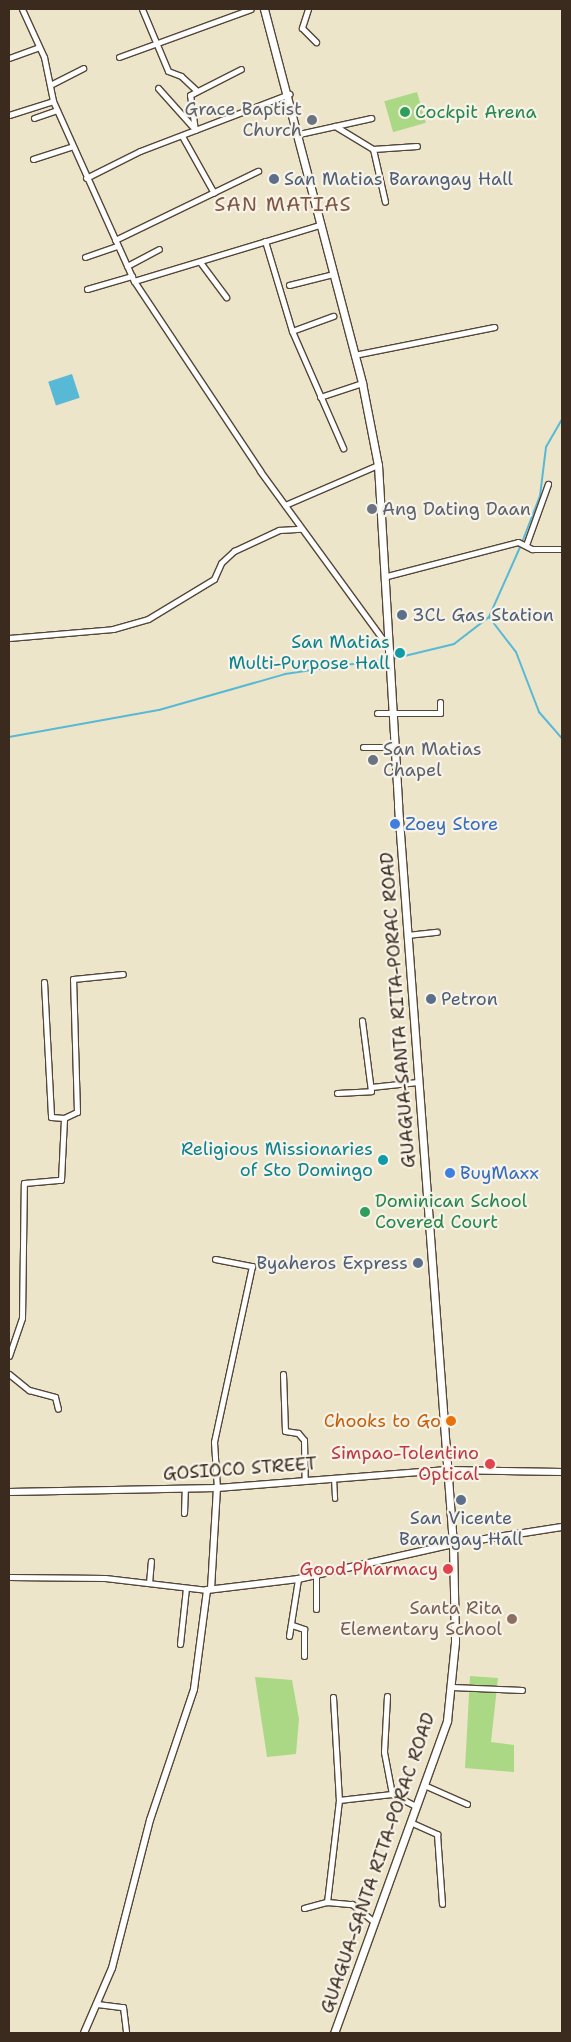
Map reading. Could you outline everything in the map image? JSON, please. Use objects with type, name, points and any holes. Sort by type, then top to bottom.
[{"type":"main road","name":"GUAGUA-SANTA RITA-PORAC ROAD","points":[[264,9],[289,94],[320,225],[362,383],[378,466],[387,576],[407,935],[452,1544],[452,1687],[447,1721],[334,2033]]},
{"type":"street","points":[[22,9],[52,84],[53,101],[86,178],[133,278],[301,529],[391,655]]},
{"type":"street","points":[[142,9],[168,71],[181,76],[196,90]]},
{"type":"street","points":[[119,57],[251,9]]},
{"type":"street","points":[[308,9],[302,28],[316,42]]},
{"type":"street","points":[[9,58],[39,48]]},
{"type":"street","points":[[52,84],[83,68]]},
{"type":"street","points":[[194,128],[188,101],[196,90],[241,69]]},
{"type":"street","points":[[158,88],[194,128]]},
{"type":"street","points":[[86,178],[182,136],[194,128],[289,94]]},
{"type":"street","points":[[9,115],[53,101]]},
{"type":"street","points":[[34,118],[58,110]]},
{"type":"street","points":[[299,134],[371,118]]},
{"type":"street","points":[[335,126],[373,149],[417,146]]},
{"type":"street","points":[[182,136],[214,193]]},
{"type":"street","points":[[33,160],[73,146]]},
{"type":"street","points":[[373,149],[385,202]]},
{"type":"street","points":[[115,240],[258,172]]},
{"type":"street","points":[[87,289],[200,262],[320,225]]},
{"type":"street","points":[[265,241],[292,331],[344,448]]},
{"type":"street","points":[[85,257],[117,246]]},
{"type":"street","points":[[127,266],[159,249]]},
{"type":"street","points":[[200,262],[226,298]]},
{"type":"street","points":[[289,286],[333,274]]},
{"type":"street","points":[[292,331],[333,316]]},
{"type":"street","points":[[354,355],[494,327]]},
{"type":"street","points":[[320,396],[362,383]]},
{"type":"street","points":[[285,505],[378,466]]},
{"type":"street","points":[[526,545],[548,484]]},
{"type":"street","points":[[9,638],[112,629],[148,619],[214,579],[221,563],[234,551],[279,530],[301,529]]},
{"type":"street","points":[[387,576],[518,542],[536,550],[562,550]]},
{"type":"street","points":[[377,713],[440,713],[440,702]]},
{"type":"street","points":[[363,747],[396,747]]},
{"type":"street","points":[[407,935],[437,932]]},
{"type":"street","points":[[44,982],[52,1117],[64,1118],[77,1112],[73,979],[123,974]]},
{"type":"street","points":[[338,1093],[371,1091],[362,1021]]},
{"type":"street","points":[[371,1086],[418,1082]]},
{"type":"street","points":[[9,1356],[15,1330],[22,1318],[24,1292],[24,1183],[61,1180],[64,1118]]},
{"type":"street","points":[[84,2033],[112,1968],[150,1820],[194,1689],[209,1590],[217,1488],[214,1442],[252,1266],[215,1259]]},
{"type":"street","points":[[9,1330],[15,1330]]},
{"type":"street","points":[[9,1374],[29,1390],[55,1397],[58,1410]]},
{"type":"street","points":[[283,1374],[285,1431],[298,1433],[304,1440],[305,1479]]},
{"type":"street","name":"GOSIOCO STREET","points":[[9,1492],[217,1488],[305,1479],[447,1470],[562,1472]]},
{"type":"street","points":[[334,1478],[335,1500]]},
{"type":"street","points":[[184,1513],[186,1489]]},
{"type":"street","points":[[9,1577],[149,1583],[209,1590],[316,1576],[452,1544],[562,1527]]},
{"type":"street","points":[[149,1583],[151,1560]]},
{"type":"street","points":[[316,1576],[316,1609]]},
{"type":"street","points":[[289,1636],[298,1579]]},
{"type":"street","points":[[180,1644],[186,1588]]},
{"type":"street","points":[[292,1625],[304,1628],[304,1656]]},
{"type":"street","points":[[452,1687],[522,1690]]},
{"type":"street","points":[[387,1696],[384,1752],[392,1794]]},
{"type":"street","points":[[327,1902],[339,1800],[333,1697]]},
{"type":"street","points":[[424,1785],[467,1804]]},
{"type":"street","points":[[339,1800],[392,1794],[416,1806]]},
{"type":"street","points":[[410,1822],[437,1834],[442,1904]]},
{"type":"street","points":[[304,1908],[327,1902],[352,1904],[373,1921]]},
{"type":"street","points":[[97,2004],[123,2007],[126,2033]]},
{"type":"green space","name":"Cockpit Arena","points":[[417,92],[426,123],[393,132],[384,101]]},
{"type":"green space","points":[[470,1676],[498,1678],[491,1742],[514,1745],[514,1772],[465,1768]]},
{"type":"green space","points":[[255,1677],[292,1680],[299,1719],[296,1754],[267,1757]]},
{"type":"water","points":[[72,374],[80,398],[56,406],[48,382]]},
{"type":"waterway","points":[[523,540],[540,496],[546,447],[562,419]]},
{"type":"waterway","points":[[521,545],[489,617],[516,652],[539,712],[562,738]]},
{"type":"waterway","points":[[392,659],[454,644],[489,617]]},
{"type":"waterway","points":[[9,737],[159,710],[285,674],[387,659]]},
{"type":"place","name":"Cockpit Arena","points":[[405,112]]},
{"type":"place","name":"Grace Baptist Church","points":[[312,120]]},
{"type":"place","name":"San Matias Barangay Hall","points":[[274,179]]},
{"type":"place","name":"Ang Dating Daan","points":[[372,509]]},
{"type":"place","name":"3CL Gas Station","points":[[402,615]]},
{"type":"place","name":"San Matias Multi-Purpose Hall","points":[[400,653]]},
{"type":"place","name":"San Matias Chapel","points":[[373,760]]},
{"type":"place","name":"Zoey Store","points":[[395,824]]},
{"type":"place","name":"Petron","points":[[431,999]]},
{"type":"place","name":"Religious Missionaries of Sto Domingo","points":[[383,1160]]},
{"type":"place","name":"BuyMaxx","points":[[450,1173]]},
{"type":"place","name":"Dominican School Covered Court","points":[[365,1212]]},
{"type":"place","name":"Byaheros Express","points":[[418,1263]]},
{"type":"place","name":"Chooks to Go","points":[[451,1421]]},
{"type":"place","name":"Simpao-Tolentino Optical","points":[[490,1464]]},
{"type":"place","name":"San Vicente Barangay Hall","points":[[461,1500]]},
{"type":"place","name":"Good Pharmacy","points":[[448,1569]]},
{"type":"place","name":"Santa Rita Elementary School","points":[[512,1619]]},
{"type":"district","name":"SAN MATIAS","points":[[283,204]]}]
